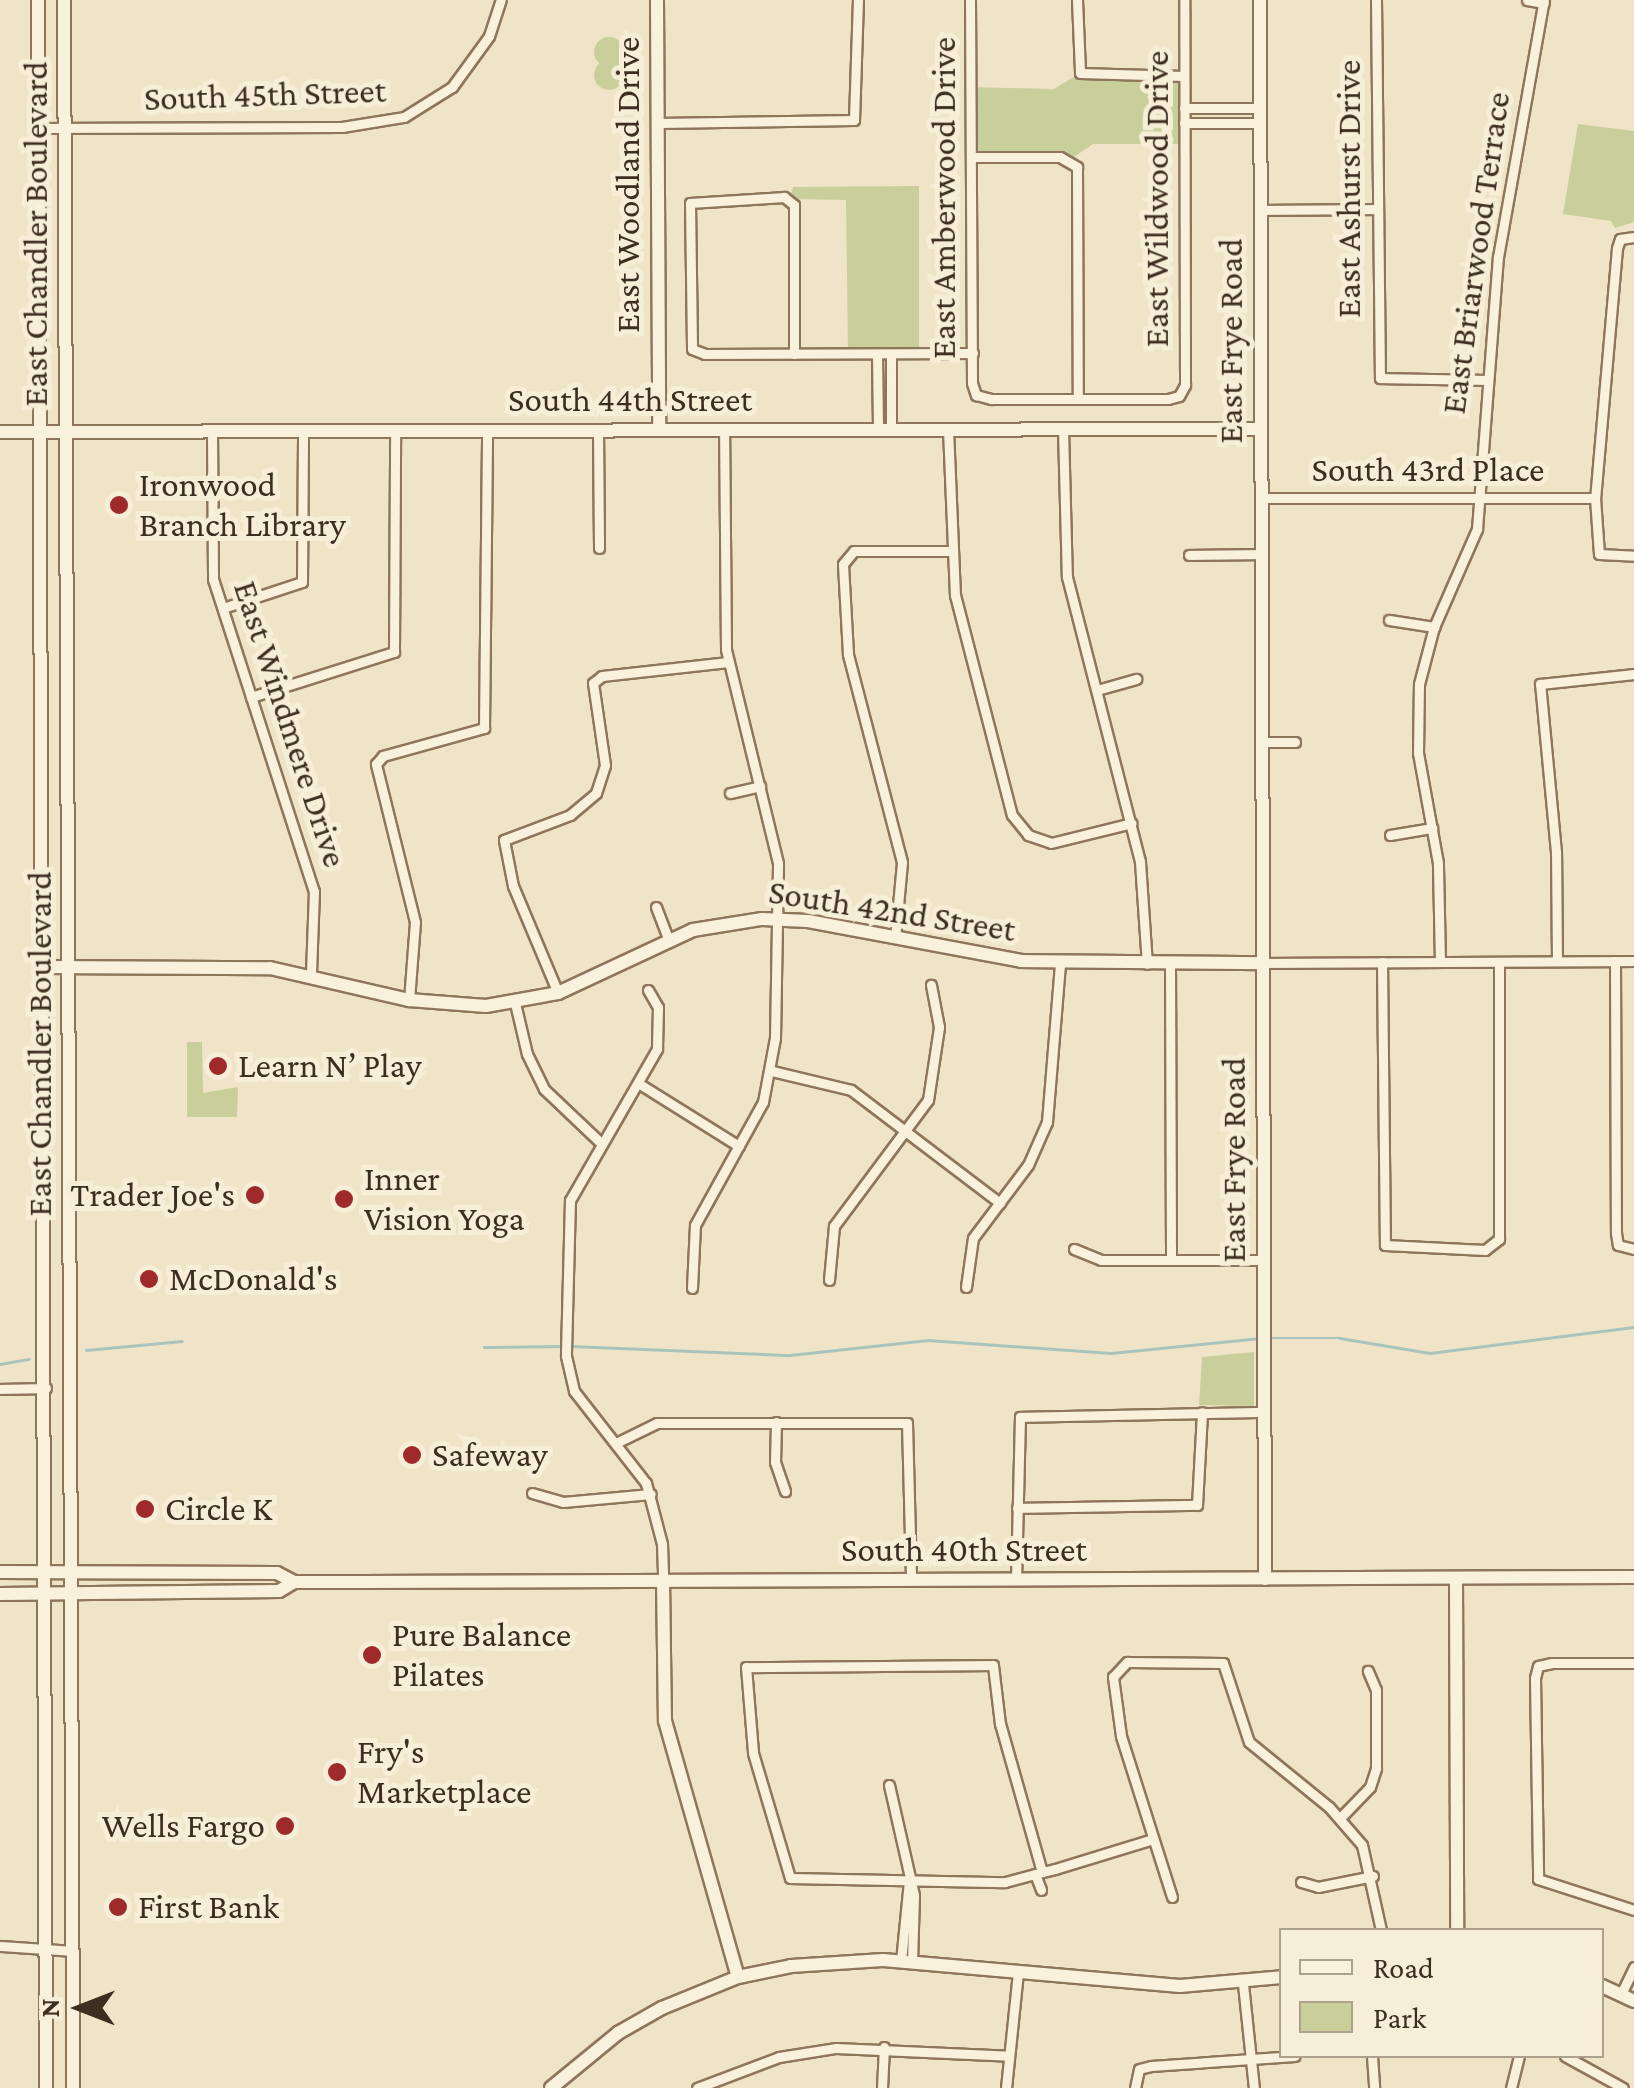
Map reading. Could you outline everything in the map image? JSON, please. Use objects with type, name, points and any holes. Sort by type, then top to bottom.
[{"type":"street","name":"East Chandler Boulevard","points":[[38,0],[46,2088]]},
{"type":"street","name":"East Chandler Boulevard","points":[[64,0],[73,2088]]},
{"type":"street","name":"South 45th Street","points":[[38,128],[382,122],[428,105],[472,62],[501,0]]},
{"type":"street","name":"East Woodland Drive","points":[[657,0],[659,430]]},
{"type":"street","points":[[658,123],[854,120],[858,0]]},
{"type":"street","name":"East Amberwood Drive","points":[[970,0],[976,395],[1078,399]]},
{"type":"street","points":[[1076,0],[1080,73],[1184,76]]},
{"type":"street","name":"East Wildwood Drive","points":[[1078,399],[1179,396],[1185,385],[1184,0]]},
{"type":"street","name":"East Frye Road","points":[[1260,0],[1265,1578]]},
{"type":"street","name":"East Ashurst Drive","points":[[1376,0],[1380,378],[1484,380]]},
{"type":"street","points":[[1527,0],[1544,2]]},
{"type":"street","name":"East Briarwood Terrace","points":[[1440,962],[1432,828],[1417,732],[1419,684],[1434,627],[1473,544],[1484,380],[1504,217],[1544,2]]},
{"type":"street","points":[[1184,108],[1222,108],[1260,116]]},
{"type":"street","points":[[1222,108],[1222,123]]},
{"type":"street","points":[[1184,123],[1222,123],[1260,116]]},
{"type":"street","points":[[971,157],[1072,159],[1077,167],[1078,399]]},
{"type":"street","points":[[794,354],[790,199],[700,197],[690,203],[692,349],[794,354],[973,353]]},
{"type":"street","points":[[1260,210],[1377,210]]},
{"type":"street","points":[[1634,237],[1620,239],[1602,365],[1595,498],[1598,554],[1634,556]]},
{"type":"street","points":[[877,354],[885,430]]},
{"type":"street","points":[[885,430],[891,354]]},
{"type":"street","points":[[878,390],[891,390]]},
{"type":"street","points":[[948,429],[950,550],[964,638],[1018,826],[1051,843],[1132,823]]},
{"type":"street","points":[[1063,429],[1064,554],[1132,823],[1147,964]]},
{"type":"street","points":[[409,1000],[415,922],[376,764],[383,756],[484,728],[486,430]]},
{"type":"street","points":[[598,430],[599,548]]},
{"type":"street","points":[[692,1288],[698,1215],[740,1146],[772,1071],[778,919],[778,863],[728,662],[724,430]]},
{"type":"street","name":"South 44th Street","points":[[0,432],[1261,430]]},
{"type":"street","points":[[223,608],[302,582],[304,431]]},
{"type":"street","points":[[252,697],[394,652],[395,431]]},
{"type":"street","name":"East Windmere Drive","points":[[212,432],[212,566],[314,891],[311,974]]},
{"type":"street","name":"South 43rd Place","points":[[1261,498],[1595,498]]},
{"type":"street","points":[[895,938],[902,862],[848,654],[846,554],[950,550]]},
{"type":"street","points":[[1189,555],[1262,554]]},
{"type":"street","points":[[1460,573],[1474,580]]},
{"type":"street","points":[[1389,620],[1434,627]]},
{"type":"street","points":[[558,992],[513,886],[504,840],[570,815],[596,793],[605,765],[593,683],[602,676],[728,662]]},
{"type":"street","points":[[1557,961],[1556,852],[1540,684],[1634,674]]},
{"type":"street","points":[[1097,690],[1136,679]]},
{"type":"street","points":[[42,700],[68,708]]},
{"type":"street","points":[[1262,742],[1294,742]]},
{"type":"street","points":[[730,792],[760,786]]},
{"type":"street","points":[[1390,835],[1432,828]]},
{"type":"street","points":[[656,907],[668,939]]},
{"type":"street","name":"South 42nd Street","points":[[43,966],[232,966],[311,974],[409,1000],[466,1007],[516,1003],[558,992],[668,939],[730,922],[778,919],[1060,963],[1634,961]]},
{"type":"street","points":[[1615,961],[1618,1245],[1634,1249]]},
{"type":"street","points":[[1382,962],[1385,1245],[1496,1248],[1499,962]]},
{"type":"street","points":[[966,1287],[968,1252],[1028,1165],[1052,1102],[1060,963]]},
{"type":"street","points":[[1170,964],[1170,1260]]},
{"type":"street","points":[[830,1280],[834,1226],[906,1131],[934,1082],[938,1027],[931,985]]},
{"type":"street","points":[[648,990],[658,1006],[658,1034],[638,1083],[572,1190],[566,1213],[566,1356],[569,1384],[618,1442],[650,1494],[663,1580],[665,1721],[738,1977]]},
{"type":"street","points":[[516,1003],[527,1054],[553,1103],[601,1144]]},
{"type":"street","points":[[772,1071],[851,1090],[1000,1203]]},
{"type":"street","points":[[638,1083],[740,1146]]},
{"type":"street","points":[[542,1113],[553,1103]]},
{"type":"street","points":[[44,1228],[71,1230]]},
{"type":"street","points":[[1074,1249],[1101,1260],[1264,1260]]},
{"type":"street","points":[[45,1325],[72,1326]]},
{"type":"street","points":[[0,1388],[46,1388]]},
{"type":"street","points":[[1016,1508],[1197,1505],[1202,1412]]},
{"type":"street","points":[[1016,1580],[1020,1417],[1265,1412]]},
{"type":"street","points":[[776,1422],[776,1462],[785,1491]]},
{"type":"street","points":[[618,1442],[657,1423],[907,1424],[911,1580]]},
{"type":"street","points":[[532,1492],[562,1502],[650,1494]]},
{"type":"street","name":"South 40th Street","points":[[0,1572],[277,1573],[294,1582],[1634,1577]]},
{"type":"street","points":[[1456,1578],[1457,1928]]},
{"type":"street","name":"South 40th Street","points":[[0,1594],[279,1591],[294,1582]]},
{"type":"street","points":[[1172,1897],[1122,1736],[1113,1676],[1118,1667],[1223,1663],[1249,1742],[1340,1818],[1362,1845],[1373,1876],[1381,1928]]},
{"type":"street","points":[[1634,1663],[1538,1666],[1538,1879],[1634,1910]]},
{"type":"street","points":[[1041,1890],[1039,1873],[1000,1724],[992,1665],[746,1667],[754,1753],[790,1878],[1005,1882],[1039,1873],[1153,1839]]},
{"type":"street","points":[[1340,1818],[1370,1787],[1376,1768],[1376,1690],[1368,1671]]},
{"type":"street","points":[[889,1786],[910,1881],[906,1962]]},
{"type":"street","points":[[1302,1882],[1318,1886],[1373,1876]]},
{"type":"street","points":[[0,1946],[73,1952]]},
{"type":"street","points":[[551,2088],[618,2033],[738,1977],[834,1961],[906,1962],[1180,1986],[1243,1984],[1279,1977]]},
{"type":"street","points":[[1604,1987],[1628,1998],[1634,1967]]},
{"type":"street","points":[[1006,2088],[1018,1972]]},
{"type":"street","points":[[1243,1984],[1254,2088]]},
{"type":"street","points":[[697,2088],[779,2056],[884,2047],[1010,2056]]},
{"type":"street","points":[[882,2088],[884,2047]]},
{"type":"street","points":[[1135,2088],[1139,2069],[1281,2058]]},
{"type":"street","points":[[1372,2058],[1374,2088]]},
{"type":"street","points":[[1510,2088],[1518,2058]]},
{"type":"street","points":[[1568,2058],[1623,2088]]},
{"type":"green space","points":[[609,37],[623,46],[624,52],[615,66],[609,67],[595,58],[594,52],[603,38]]},
{"type":"green space","points":[[609,60],[623,69],[624,75],[615,89],[609,90],[595,81],[594,75],[603,61]]},
{"type":"green space","points":[[1080,73],[1184,76],[1184,144],[1093,144],[1071,159],[971,157],[970,87],[1054,89]]},
{"type":"green space","points":[[1578,124],[1634,131],[1634,222],[1615,228],[1611,221],[1563,214]]},
{"type":"green space","points":[[919,186],[919,353],[848,354],[846,200],[790,199],[793,187]]},
{"type":"green space","points":[[187,1042],[202,1042],[203,1093],[238,1087],[237,1117],[187,1117]]},
{"type":"green space","points":[[1254,1352],[1254,1406],[1199,1405],[1202,1357]]},
{"type":"waterway","points":[[1268,1338],[1340,1338],[1430,1353],[1634,1327]]},
{"type":"waterway","points":[[571,1346],[790,1355],[928,1340],[1111,1353],[1260,1338]]},
{"type":"waterway","points":[[86,1350],[182,1341]]},
{"type":"waterway","points":[[484,1347],[563,1346]]},
{"type":"waterway","points":[[0,1364],[29,1359]]},
{"type":"place","name":"Ironwood Branch Library","points":[[119,505]]},
{"type":"place","name":"Learn N’ Play","points":[[218,1066]]},
{"type":"place","name":"Trader Joe's","points":[[255,1195]]},
{"type":"place","name":"Inner Vision Yoga","points":[[344,1199]]},
{"type":"place","name":"McDonald's","points":[[149,1279]]},
{"type":"place","name":"Safeway","points":[[412,1455]]},
{"type":"place","name":"Circle K","points":[[145,1509]]},
{"type":"place","name":"Pure Balance Pilates","points":[[372,1655]]},
{"type":"place","name":"Fry's Marketplace","points":[[337,1772]]},
{"type":"place","name":"Wells Fargo","points":[[285,1826]]},
{"type":"place","name":"First Bank","points":[[118,1907]]}]
